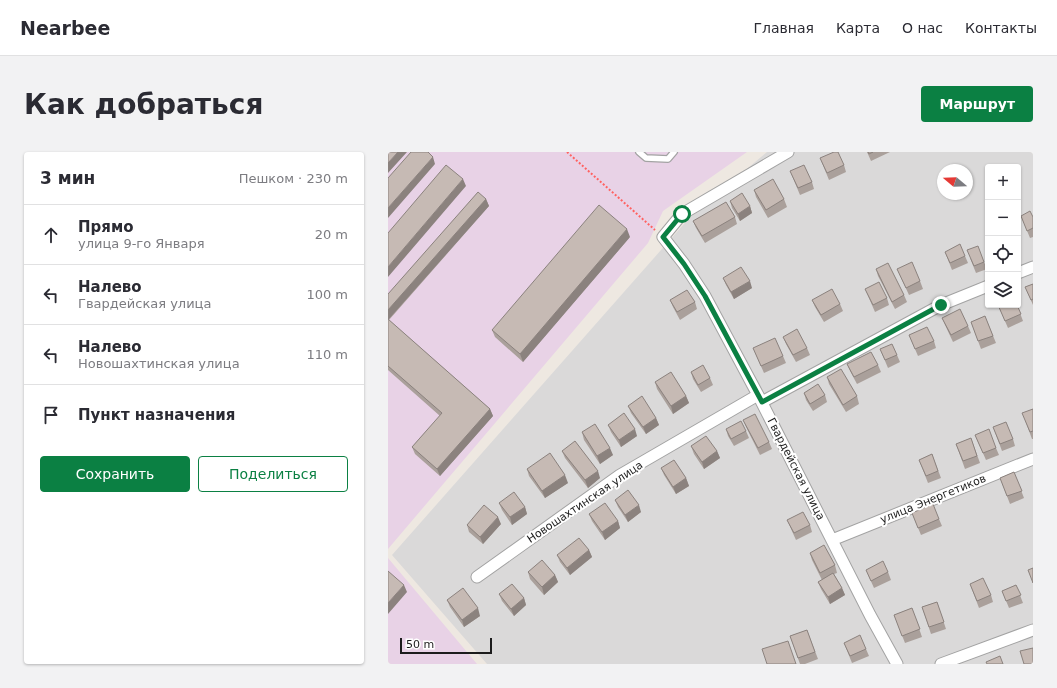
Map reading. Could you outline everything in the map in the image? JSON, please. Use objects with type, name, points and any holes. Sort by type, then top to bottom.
[{"type":"street","points":[[663,237],[682,214],[788,152]]},
{"type":"street","name":"Гвардейская улица","points":[[663,237],[684,264],[705,296],[760,398],[870,615],[897,664]]},
{"type":"street","points":[[1020,272],[1033,267]]},
{"type":"street","name":"Новошахтинская улица","points":[[477,578],[620,475],[760,398],[941,305],[985,287]]},
{"type":"street","name":"улица Энергетиков","points":[[832,540],[1033,459]]},
{"type":"street","points":[[941,664],[1033,630]]},
{"type":"lane","points":[[639,152],[646,158],[668,159],[674,152]]},
{"type":"path","points":[[567,152],[663,237]]},
{"type":"shaded area","points":[[388,152],[747,152],[663,211],[648,243],[388,549]]},
{"type":"shaded area","points":[[767,152],[1033,152],[1033,664],[487,664],[392,555],[691,216]]},
{"type":"shaded area","points":[[388,558],[477,664],[388,664]]},
{"type":"building","points":[[388,152],[398,152],[388,163]]},
{"type":"building","points":[[411,152],[428,152],[433,157],[388,208],[388,178]]},
{"type":"building","points":[[834,152],[838,152],[844,165],[827,173],[820,158]]},
{"type":"building","points":[[446,165],[463,179],[388,267],[388,233]]},
{"type":"building","points":[[804,165],[812,182],[798,188],[790,171]]},
{"type":"building","points":[[773,179],[784,199],[766,210],[754,190]]},
{"type":"building","points":[[478,192],[486,199],[388,310],[388,294]]},
{"type":"building","points":[[742,193],[750,206],[738,214],[730,201]]},
{"type":"building","points":[[726,202],[735,217],[702,236],[693,221]]},
{"type":"building","points":[[599,205],[627,229],[520,354],[492,330]]},
{"type":"building","points":[[1030,211],[1033,217],[1033,228],[1027,231],[1021,216]]},
{"type":"building","points":[[960,244],[965,256],[950,263],[945,252]]},
{"type":"building","points":[[978,246],[984,262],[974,266],[967,250]]},
{"type":"building","points":[[912,262],[920,281],[906,288],[897,269]]},
{"type":"building","points":[[888,263],[904,295],[892,302],[876,269]]},
{"type":"building","points":[[741,267],[750,281],[731,292],[723,278]]},
{"type":"building","points":[[879,282],[887,298],[873,305],[865,289]]},
{"type":"building","points":[[1033,284],[1033,299],[1031,300],[1025,287]]},
{"type":"building","points":[[832,289],[840,304],[821,315],[812,300]]},
{"type":"building","points":[[687,290],[695,302],[677,312],[670,300]]},
{"type":"building","points":[[999,308],[1018,308],[1021,314],[1005,321]]},
{"type":"building","points":[[960,309],[968,326],[951,335],[942,318]]},
{"type":"building","points":[[985,316],[993,336],[978,341],[971,322]]},
{"type":"building","points":[[388,319],[490,409],[437,469],[412,447],[442,413],[388,366]]},
{"type":"building","points":[[927,327],[934,341],[915,349],[909,335]]},
{"type":"building","points":[[797,329],[807,348],[793,355],[783,337]]},
{"type":"building","points":[[775,338],[783,356],[761,366],[753,348]]},
{"type":"building","points":[[892,344],[897,355],[885,360],[880,349]]},
{"type":"building","points":[[871,352],[878,365],[854,377],[847,364]]},
{"type":"building","points":[[703,365],[710,378],[698,385],[691,372]]},
{"type":"building","points":[[841,369],[857,396],[843,405],[827,377]]},
{"type":"building","points":[[671,372],[686,396],[671,406],[655,382]]},
{"type":"building","points":[[818,384],[825,395],[810,404],[804,393]]},
{"type":"building","points":[[642,396],[656,418],[643,427],[628,406]]},
{"type":"building","points":[[1033,409],[1033,431],[1030,432],[1022,413]]},
{"type":"building","points":[[624,413],[635,429],[619,440],[608,425]]},
{"type":"building","points":[[755,414],[769,442],[758,448],[743,420]]},
{"type":"building","points":[[741,421],[746,431],[731,439],[726,429]]},
{"type":"building","points":[[1006,422],[1013,439],[1000,444],[993,427]]},
{"type":"building","points":[[595,424],[610,448],[597,456],[582,432]]},
{"type":"building","points":[[989,429],[996,448],[983,453],[975,435]]},
{"type":"building","points":[[706,436],[717,451],[702,462],[691,446]]},
{"type":"building","points":[[971,438],[977,456],[963,461],[956,444]]},
{"type":"building","points":[[575,441],[598,471],[585,480],[562,451]]},
{"type":"building","points":[[550,453],[565,475],[542,491],[527,469]]},
{"type":"building","points":[[932,454],[938,471],[926,476],[919,460]]},
{"type":"building","points":[[674,460],[686,478],[673,487],[661,468]]},
{"type":"building","points":[[1014,472],[1022,491],[1007,496],[1000,478]]},
{"type":"building","points":[[628,490],[639,505],[625,515],[615,500]]},
{"type":"building","points":[[514,492],[525,507],[510,517],[499,503]]},
{"type":"building","points":[[605,503],[618,521],[602,532],[589,514]]},
{"type":"building","points":[[933,504],[939,519],[918,528],[912,513]]},
{"type":"building","points":[[484,505],[498,517],[480,537],[467,525]]},
{"type":"building","points":[[803,512],[810,525],[794,533],[787,520]]},
{"type":"building","points":[[579,538],[589,550],[567,568],[557,555]]},
{"type":"building","points":[[824,545],[835,565],[820,573],[810,553]]},
{"type":"building","points":[[542,560],[555,575],[542,587],[528,572]]},
{"type":"building","points":[[883,561],[888,572],[871,581],[866,570]]},
{"type":"building","points":[[1033,568],[1033,583],[1028,570]]},
{"type":"building","points":[[388,571],[404,585],[388,603]]},
{"type":"building","points":[[833,573],[842,588],[828,597],[818,582]]},
{"type":"building","points":[[983,578],[991,595],[977,601],[970,584]]},
{"type":"building","points":[[512,584],[524,598],[511,609],[499,594]]},
{"type":"building","points":[[1016,585],[1021,595],[1006,601],[1002,591]]},
{"type":"building","points":[[463,588],[478,608],[462,620],[447,600]]},
{"type":"building","points":[[937,602],[944,622],[929,627],[922,607]]},
{"type":"building","points":[[912,608],[920,629],[902,636],[894,615]]},
{"type":"building","points":[[807,630],[815,652],[798,658],[790,636]]},
{"type":"building","points":[[860,635],[866,649],[850,656],[844,643]]},
{"type":"building","points":[[788,641],[796,664],[767,664],[762,649]]},
{"type":"building","points":[[1033,648],[1033,663],[1024,664],[1020,651]]},
{"type":"building","points":[[1000,656],[1003,664],[987,664],[986,662]]},
{"type":"route","points":[[682,214],[663,237],[684,264],[705,296],[762,402],[941,305]]}]
